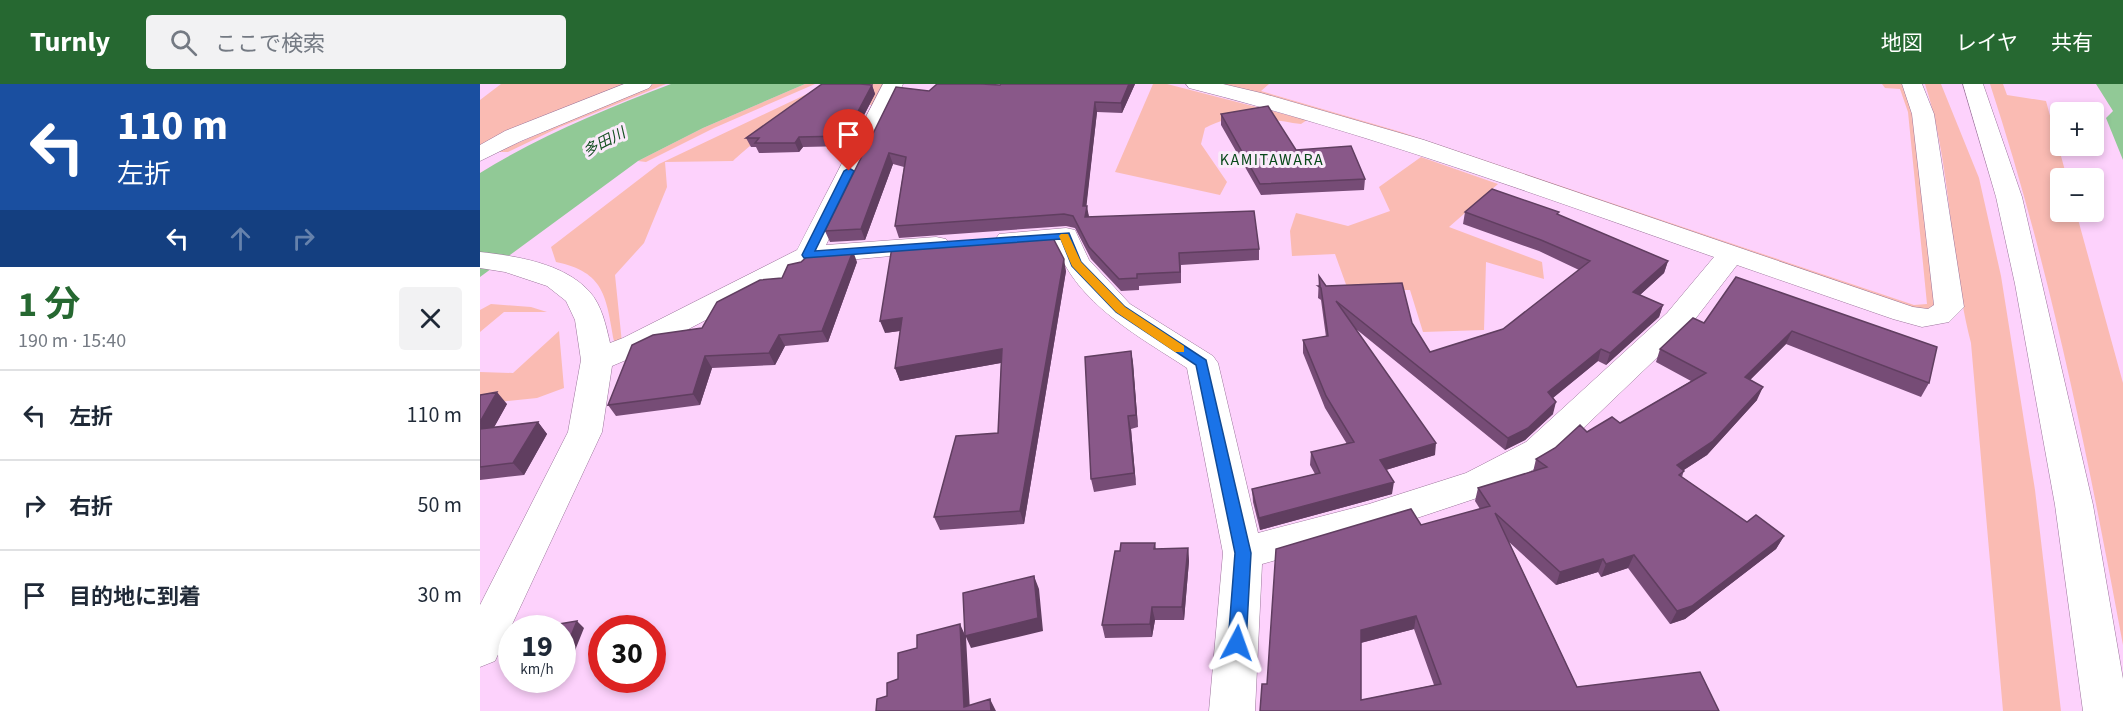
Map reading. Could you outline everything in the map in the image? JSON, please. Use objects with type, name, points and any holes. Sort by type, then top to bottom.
[{"type":"street","points":[[480,154],[513,136],[642,84]]},
{"type":"street","points":[[808,255],[893,84]]},
{"type":"street","points":[[1196,84],[1261,99],[1416,146],[1923,319],[1942,316],[1948,308],[1923,114],[1912,84]]},
{"type":"street","points":[[1973,84],[2009,197],[2029,284],[2074,505],[2106,711]]},
{"type":"street","points":[[597,360],[634,345],[808,255],[1066,236],[1076,263],[1120,310],[1202,363],[1243,553],[1232,711]]},
{"type":"street","points":[[1243,553],[1369,519],[1479,483],[1538,451],[1678,320],[1731,254]]},
{"type":"street","points":[[480,648],[585,432],[597,360],[590,320],[579,297],[557,280],[495,262]]},
{"type":"shaded area","points":[[501,84],[630,84],[480,146],[480,100]]},
{"type":"shaded area","points":[[653,84],[666,84],[560,127],[508,152],[497,152]]},
{"type":"shaded area","points":[[805,84],[815,84],[714,128],[646,162],[638,161],[703,128]]},
{"type":"shaded area","points":[[828,84],[886,84],[875,105],[816,104],[802,108],[770,130],[733,161],[665,162],[667,187],[644,243],[615,275],[622,343],[614,341],[605,299],[594,280],[585,272],[556,262],[551,247],[659,164]]},
{"type":"shaded area","points":[[1153,84],[1167,84],[1307,120],[1301,124],[1252,117],[1229,119],[1205,128],[1201,144],[1227,182],[1220,195],[1115,172]]},
{"type":"shaded area","points":[[1213,84],[1269,84],[1261,91],[1401,132],[1914,305],[1927,304],[1908,112],[1900,89],[1885,88],[1882,84],[1904,84],[1914,112],[1936,307],[1926,312]]},
{"type":"shaded area","points":[[1925,84],[1941,84],[1979,178],[2001,276],[2035,490],[2061,711],[2003,711],[1971,343],[1958,278],[1946,180],[1934,115]]},
{"type":"shaded area","points":[[1990,84],[2003,84],[2007,95],[2046,101],[2050,116],[2050,156],[2061,156],[2064,168],[2050,168],[2050,222],[2079,222],[2123,383],[2123,645],[2066,362],[2012,153]]},
{"type":"shaded area","points":[[1421,157],[1498,184],[1449,227],[1542,262],[1544,279],[1486,262],[1484,330],[1423,332],[1410,290],[1348,290],[1335,254],[1292,256],[1290,231],[1296,213],[1348,226],[1390,211],[1379,187]]},
{"type":"shaded area","points":[[491,304],[531,307],[547,312],[504,312],[480,332],[480,310]]},
{"type":"shaded area","points":[[559,331],[564,388],[537,398],[480,404],[480,372],[513,373]]},
{"type":"water","name":"多田川","points":[[671,84],[805,84],[703,128],[638,161],[480,277],[480,173],[573,124]]},
{"type":"water","points":[[2096,84],[2123,84],[2123,160],[2106,118],[2113,111]]},
{"type":"building","points":[[822,84],[872,85],[845,136],[799,137],[795,143],[755,143],[759,138],[746,138]]},
{"type":"building","points":[[937,84],[1129,84],[1121,103],[1095,102],[1083,206],[1087,206],[1085,217],[1254,211],[1259,249],[1179,253],[1180,272],[1137,274],[1137,278],[1119,279],[1089,247],[1073,216],[1064,214],[895,226],[906,157],[889,153],[861,229],[825,231],[896,87],[929,91]]},
{"type":"building","points":[[1268,106],[1296,150],[1351,146],[1365,179],[1260,184],[1221,114]]},
{"type":"building","points":[[1492,189],[1559,212],[1557,214],[1668,261],[1633,292],[1663,305],[1610,353],[1601,349],[1548,392],[1556,402],[1528,428],[1508,438],[1336,301],[1436,443],[1380,460],[1394,482],[1259,518],[1252,489],[1320,473],[1311,452],[1354,442],[1326,396],[1303,340],[1328,336],[1321,288],[1318,286],[1320,286],[1319,276],[1326,286],[1402,283],[1412,323],[1430,352],[1503,329],[1590,261],[1465,212]]},
{"type":"building","points":[[1052,236],[1064,259],[1020,511],[934,517],[956,436],[998,433],[1002,349],[895,368],[902,318],[880,321],[892,247]]},
{"type":"building","points":[[853,251],[822,331],[779,335],[769,353],[705,356],[693,394],[608,405],[632,345],[653,335],[702,328],[717,302],[760,280],[782,278],[788,265],[801,262],[810,254]]},
{"type":"building","points":[[1736,277],[1937,347],[1929,383],[1792,331],[1745,377],[1763,387],[1713,441],[1677,465],[1684,471],[1679,475],[1747,522],[1756,515],[1784,536],[1692,606],[1677,611],[1634,555],[1606,564],[1603,559],[1560,572],[1495,513],[1577,687],[1700,672],[1719,711],[1260,711],[1262,684],[1267,684],[1276,549],[1411,509],[1421,525],[1490,506],[1478,488],[1547,467],[1536,459],[1555,448],[1580,425],[1587,432],[1612,417],[1620,423],[1706,373],[1660,349],[1693,318],[1704,323]],"holes":[[[1416,616],[1441,684],[1361,700],[1361,630]]]},
{"type":"building","points":[[1131,351],[1136,415],[1128,416],[1134,473],[1091,479],[1085,357]]},
{"type":"building","points":[[497,392],[480,422],[480,395]]},
{"type":"building","points":[[538,422],[513,463],[480,467],[480,429]]},
{"type":"building","points":[[1121,543],[1155,543],[1154,549],[1188,548],[1182,607],[1152,607],[1150,624],[1102,625],[1115,551],[1120,551]]},
{"type":"building","points":[[1034,576],[1038,618],[965,636],[963,593]]},
{"type":"building","points":[[960,624],[964,707],[990,699],[991,711],[876,711],[877,699],[887,696],[887,683],[898,679],[898,653],[917,648],[917,635]]},
{"type":"slow traffic","points":[[1064,236],[1066,236],[1076,263],[1120,310],[1180,349]]},
{"type":"district","name":"KAMITAWARA","points":[[1272,159]]},
{"type":"route","points":[[849,171],[808,255],[1066,236],[1076,263],[1120,310],[1202,363],[1243,553],[1237,643]]}]
